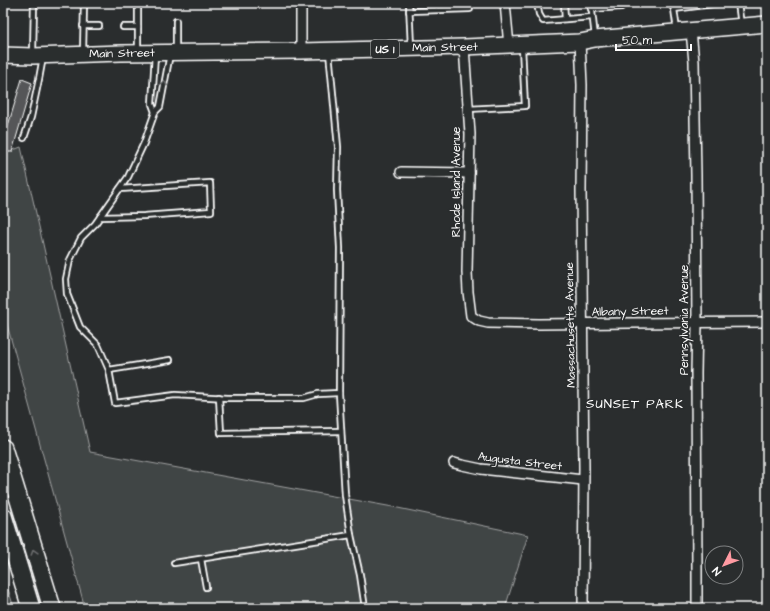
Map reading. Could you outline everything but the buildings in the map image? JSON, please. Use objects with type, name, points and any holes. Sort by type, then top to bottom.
[{"type":"highway","points":[[3,448],[52,608]]},
{"type":"highway","points":[[3,516],[31,608]]},
{"type":"main road","name":"Main Street","points":[[3,55],[38,56],[167,52],[301,51],[515,45],[588,41],[767,24]]},
{"type":"street","points":[[300,3],[301,51]]},
{"type":"street","points":[[505,3],[515,45]]},
{"type":"street","name":"Pennsylvania Avenue","points":[[685,32],[694,62],[695,100],[697,608]]},
{"type":"street","name":"Massachusetts Avenue","points":[[583,608],[580,190],[582,85],[588,41]]},
{"type":"street","name":"Rhode Island Avenue","points":[[464,47],[470,134],[467,272],[471,316]]},
{"type":"street","points":[[401,172],[469,173]]},
{"type":"street","name":"Albany Street","points":[[471,316],[479,321],[488,323],[582,324],[767,322]]},
{"type":"street","name":"Augusta Street","points":[[454,463],[481,469],[583,480]]},
{"type":"lane","points":[[3,14],[5,3]]},
{"type":"lane","points":[[24,138],[31,117],[39,79],[34,3]]},
{"type":"lane","points":[[83,54],[84,3]]},
{"type":"lane","points":[[138,3],[138,53]]},
{"type":"lane","points":[[409,3],[411,48]]},
{"type":"lane","points":[[409,12],[470,9],[469,3]]},
{"type":"lane","points":[[537,3],[539,14],[543,21],[592,17]]},
{"type":"lane","points":[[564,3],[565,19]]},
{"type":"lane","points":[[588,41],[592,17],[591,3]]},
{"type":"lane","points":[[670,3],[685,32]]},
{"type":"lane","points":[[674,9],[720,3]]},
{"type":"lane","points":[[738,3],[741,27]]},
{"type":"lane","points":[[592,10],[621,7]]},
{"type":"lane","points":[[155,112],[152,104],[176,21]]},
{"type":"lane","points":[[83,26],[99,26]]},
{"type":"lane","points":[[123,27],[138,28]]},
{"type":"lane","points":[[468,109],[525,106],[515,45]]},
{"type":"lane","points":[[329,50],[338,147],[337,190],[340,255],[339,393],[345,495],[365,608]]},
{"type":"lane","points":[[167,52],[160,107],[155,112],[144,143],[128,177],[95,224],[81,238],[70,260],[66,279],[67,294],[80,327],[98,345],[109,370],[115,403],[175,396],[304,398],[318,394],[339,393]]},
{"type":"lane","points":[[100,217],[144,216],[211,211],[210,183],[120,189]]},
{"type":"lane","points":[[109,370],[170,360]]},
{"type":"lane","points":[[219,397],[221,433],[341,431]]},
{"type":"lane","points":[[174,563],[351,535]]},
{"type":"lane","points":[[201,559],[206,587]]},
{"type":"shaded area","points":[[21,147],[90,452],[393,507],[528,535],[505,608],[85,608],[3,310],[3,154]]},
{"type":"shaded area","points":[[3,573],[14,608],[3,608]]},
{"type":"district","name":"SUNSET PARK","points":[[635,403]]}]
